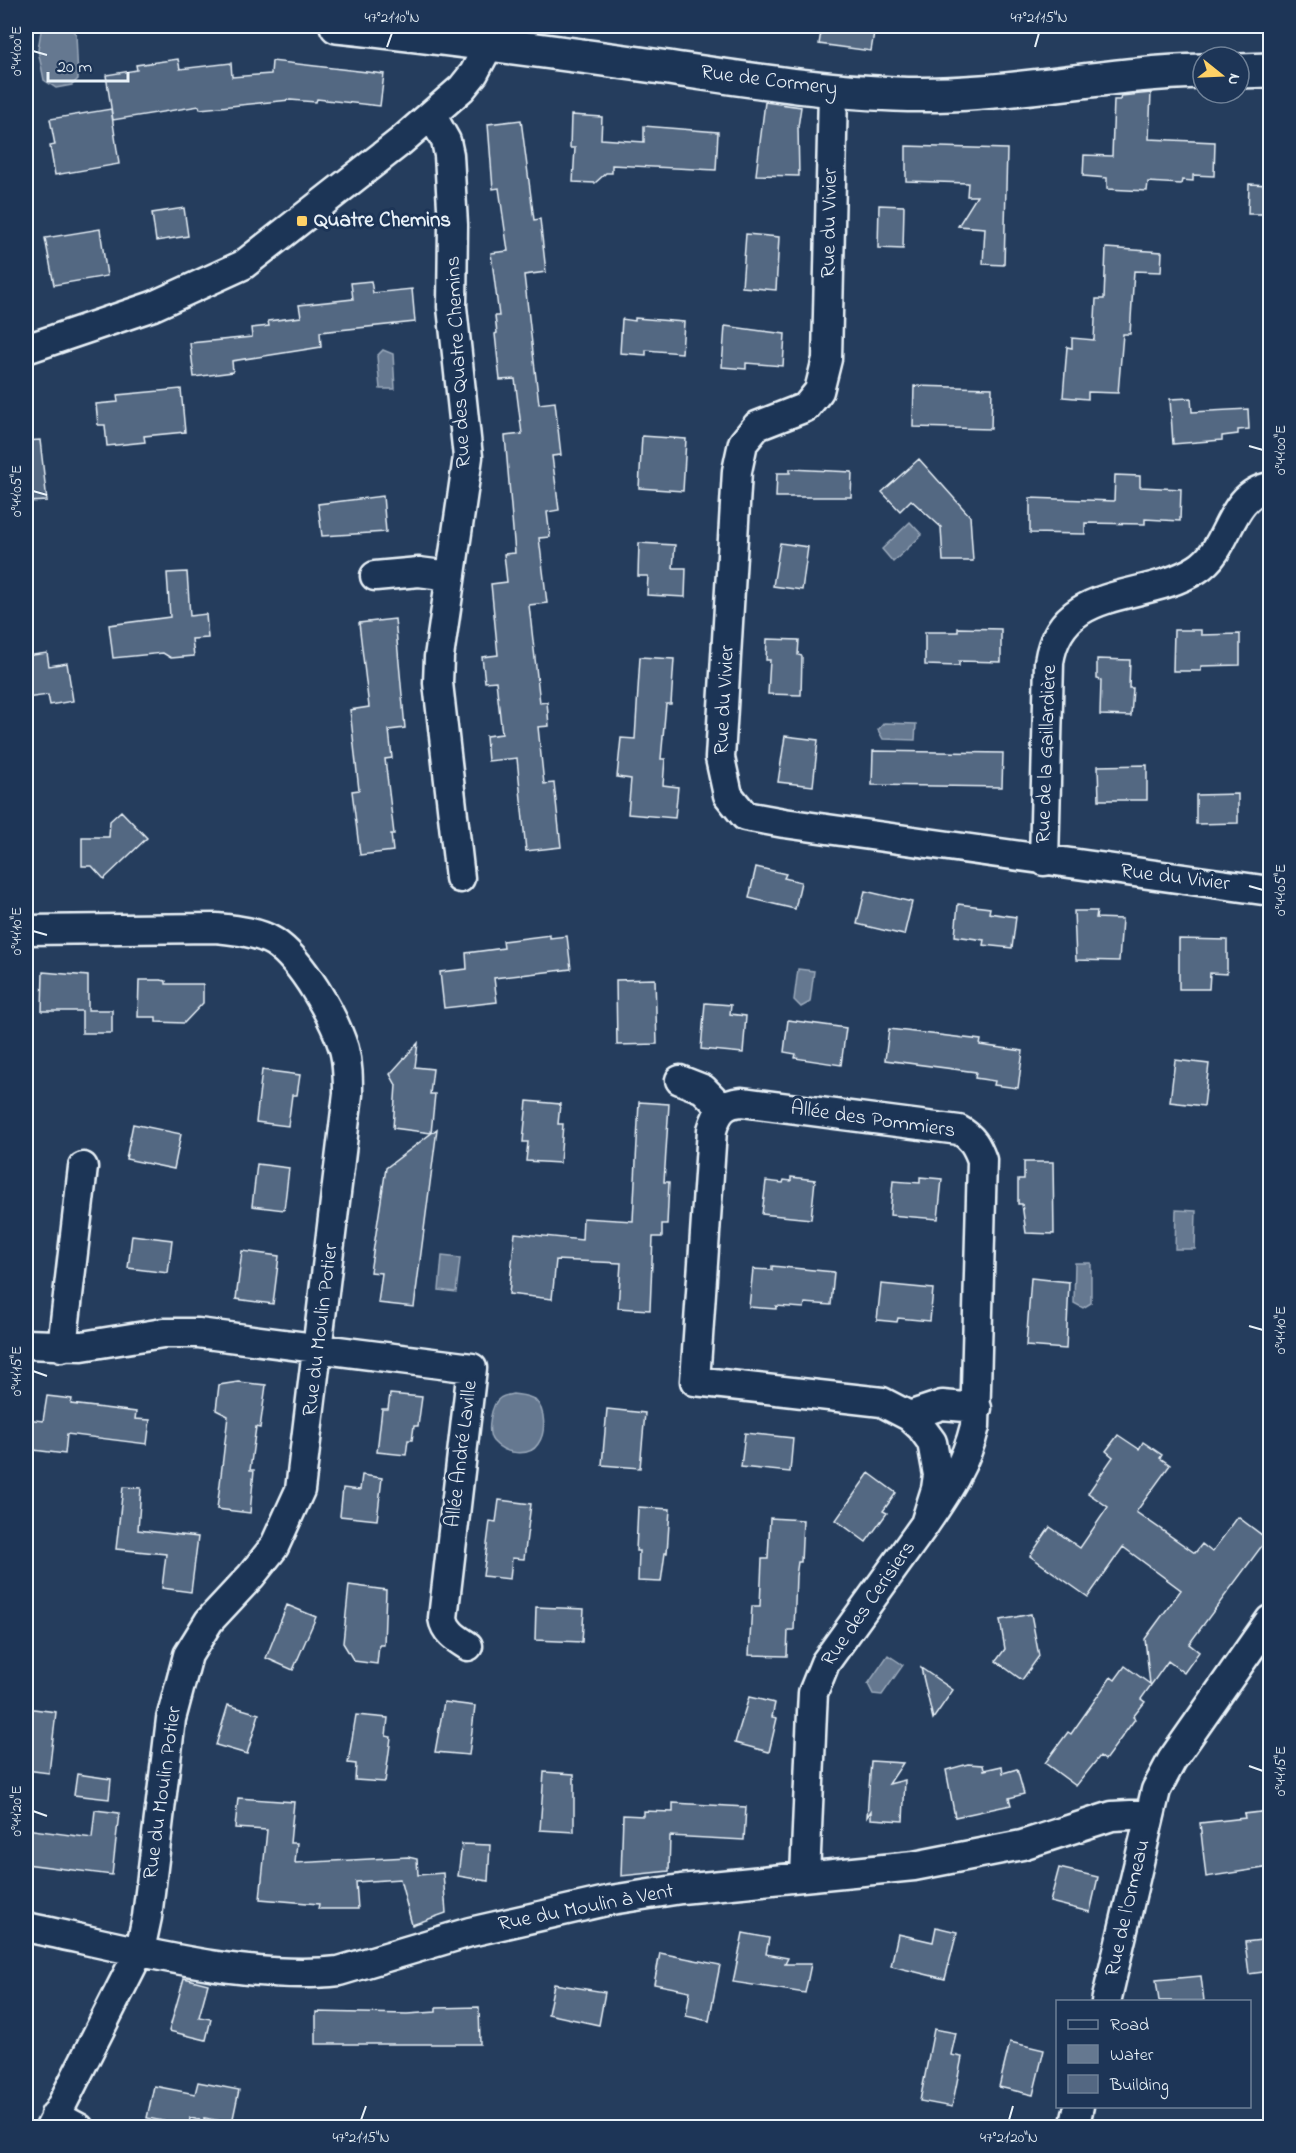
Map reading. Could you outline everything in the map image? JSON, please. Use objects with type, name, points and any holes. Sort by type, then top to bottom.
[{"type":"main road","name":"Rue de Cormery","points":[[337,26],[493,34],[833,91],[899,95],[984,91],[1191,71]]},
{"type":"main road","points":[[1251,70],[1270,70]]},
{"type":"street","points":[[26,349],[153,306],[243,265],[432,116],[468,80],[493,34]]},
{"type":"street","name":"Rue du Vivier","points":[[833,91],[827,359],[819,391],[806,407],[757,426],[743,443],[737,471],[720,758],[728,795],[745,816],[1044,861],[1270,891]]},
{"type":"street","name":"Rue des Quatre Chemins","points":[[432,116],[446,141],[449,155],[453,225],[452,307],[468,457],[462,511],[450,576],[438,683],[460,878]]},
{"type":"street","name":"Rue de la Gaillardière","points":[[1044,861],[1049,662],[1057,632],[1079,610],[1094,602],[1171,581],[1200,567],[1218,548],[1242,502],[1250,494],[1270,487]]},
{"type":"street","points":[[375,576],[419,572],[450,576]]},
{"type":"street","name":"Rue du Moulin Potier","points":[[26,930],[216,928],[236,930],[272,941],[286,951],[299,966],[335,1028],[348,1067],[348,1094],[304,1468],[291,1513],[269,1554],[209,1621],[188,1655],[171,1719],[147,1917],[140,1950],[62,2123]]},
{"type":"street","points":[[680,1080],[703,1089],[722,1108]]},
{"type":"street","name":"Allée des Pommiers","points":[[722,1108],[732,1103],[742,1102],[947,1128],[969,1136],[982,1160],[975,1426],[966,1458],[954,1481],[925,1524]]},
{"type":"street","name":"Rue des Cerisiers","points":[[722,1108],[715,1117],[712,1130],[695,1382],[882,1402],[909,1416],[921,1426],[932,1442],[936,1457],[937,1482],[925,1524],[825,1662],[819,1677],[812,1712],[806,1876]]},
{"type":"street","points":[[62,1347],[83,1167]]},
{"type":"street","points":[[26,1344],[62,1347],[179,1332],[319,1347]]},
{"type":"street","name":"Allée André Laville","points":[[319,1347],[472,1368],[443,1618],[444,1626],[468,1646]]},
{"type":"street","points":[[909,1416],[942,1405],[977,1408]]},
{"type":"street","name":"Rue de l'Ormeau","points":[[1106,2000],[1156,1790],[1172,1760],[1268,1630]]},
{"type":"street","name":"Rue du Moulin à Vent","points":[[26,1927],[217,1965],[295,1973],[329,1972],[410,1948],[564,1909],[681,1889],[914,1866],[1022,1845],[1112,1816],[1150,1814]]},
{"type":"street","points":[[1074,2127],[1079,2108]]},
{"type":"water","points":[[46,28],[72,30],[76,34],[78,79],[72,85],[56,88],[44,80],[38,50],[41,31]]},
{"type":"water","points":[[383,350],[393,354],[395,389],[380,389],[377,356]]},
{"type":"water","points":[[910,522],[922,535],[893,562],[882,549]]},
{"type":"water","points":[[884,723],[916,724],[915,740],[883,739],[878,730]]},
{"type":"water","points":[[798,969],[814,971],[810,1002],[801,1007],[794,1000]]},
{"type":"water","points":[[1176,1210],[1196,1211],[1195,1249],[1175,1249]]},
{"type":"water","points":[[442,1256],[460,1258],[456,1292],[439,1290]]},
{"type":"water","points":[[1075,1263],[1091,1263],[1091,1303],[1083,1308],[1074,1303]]},
{"type":"water","points":[[513,1394],[528,1396],[535,1400],[543,1415],[541,1439],[534,1448],[523,1453],[503,1449],[491,1437],[490,1425],[494,1406],[503,1396]]},
{"type":"water","points":[[888,1655],[903,1665],[882,1695],[873,1694],[868,1684]]},
{"type":"building","points":[[822,26],[875,26],[871,51],[819,44]]},
{"type":"building","points":[[178,59],[180,69],[231,63],[232,77],[271,74],[272,61],[384,74],[380,106],[317,99],[316,102],[290,100],[200,109],[199,106],[113,120],[106,75],[137,70],[136,65]]},
{"type":"building","points":[[1151,93],[1149,139],[1215,142],[1214,176],[1193,175],[1193,181],[1182,180],[1181,184],[1148,182],[1147,191],[1107,189],[1107,178],[1083,176],[1084,155],[1112,156],[1114,100],[1120,100],[1121,96]]},
{"type":"building","points":[[765,102],[801,107],[798,127],[799,176],[756,175]]},
{"type":"building","points":[[111,109],[119,164],[55,175],[50,146],[55,145],[50,119]]},
{"type":"building","points":[[571,115],[602,117],[601,139],[644,142],[644,126],[718,132],[716,170],[612,165],[612,173],[606,173],[595,183],[573,182],[575,148],[570,148]]},
{"type":"building","points":[[521,120],[534,220],[540,219],[546,272],[524,275],[539,404],[555,402],[561,455],[552,456],[559,510],[547,512],[550,537],[539,538],[547,603],[529,605],[540,703],[547,702],[549,726],[538,727],[544,784],[554,783],[561,847],[526,851],[517,758],[488,761],[486,736],[502,734],[496,681],[485,682],[482,657],[498,655],[491,584],[507,582],[504,554],[515,553],[505,436],[522,434],[515,379],[500,380],[495,334],[497,333],[495,316],[499,316],[491,253],[508,251],[499,188],[493,189],[488,124]]},
{"type":"building","points":[[906,146],[1007,149],[1004,265],[983,264],[985,228],[958,226],[977,196],[967,196],[968,183],[906,181]]},
{"type":"building","points":[[1249,184],[1270,185],[1270,214],[1248,214]]},
{"type":"building","points":[[879,205],[904,206],[903,249],[878,248]]},
{"type":"building","points":[[184,208],[188,236],[156,241],[152,213]]},
{"type":"building","points":[[100,229],[107,276],[54,285],[45,238]]},
{"type":"building","points":[[746,234],[779,237],[776,290],[742,287]]},
{"type":"building","points":[[1106,248],[1162,252],[1161,272],[1134,271],[1130,334],[1123,334],[1118,393],[1088,392],[1088,399],[1063,397],[1067,347],[1072,348],[1072,338],[1094,340],[1096,299],[1104,299]]},
{"type":"building","points":[[371,281],[373,293],[412,289],[415,322],[320,332],[321,347],[232,361],[233,372],[194,377],[190,343],[252,337],[251,328],[269,326],[268,321],[301,317],[299,305],[353,299],[351,283]]},
{"type":"building","points":[[635,318],[684,322],[682,353],[646,350],[646,355],[620,353],[622,319],[635,321]]},
{"type":"building","points":[[725,326],[785,334],[783,366],[746,363],[746,369],[722,367]]},
{"type":"building","points":[[914,386],[992,388],[991,429],[913,427]]},
{"type":"building","points":[[181,389],[185,432],[144,436],[145,442],[107,446],[105,425],[98,425],[96,404],[118,402],[117,395]]},
{"type":"building","points":[[1191,398],[1192,412],[1248,409],[1249,429],[1238,430],[1238,434],[1222,436],[1222,440],[1173,444],[1170,399]]},
{"type":"building","points":[[642,436],[686,439],[683,491],[639,488]]},
{"type":"building","points":[[40,440],[47,501],[26,502],[26,441]]},
{"type":"building","points":[[919,459],[970,516],[973,561],[943,561],[941,527],[911,500],[900,511],[882,492]]},
{"type":"building","points":[[790,469],[852,472],[851,497],[776,497],[777,473],[790,473]]},
{"type":"building","points":[[1115,475],[1140,476],[1140,487],[1181,489],[1180,521],[1145,519],[1145,524],[1085,523],[1085,534],[1030,533],[1030,498],[1114,501]]},
{"type":"building","points":[[383,496],[386,532],[322,536],[318,504]]},
{"type":"building","points":[[639,543],[675,545],[673,568],[686,568],[685,597],[647,595],[648,576],[638,576]]},
{"type":"building","points":[[780,543],[808,547],[802,590],[773,586]]},
{"type":"building","points":[[187,572],[190,616],[206,614],[208,638],[192,639],[194,656],[171,658],[163,653],[113,658],[109,625],[170,617],[167,573]]},
{"type":"building","points":[[395,619],[405,728],[389,730],[392,758],[385,759],[394,834],[391,834],[393,851],[360,855],[352,791],[359,790],[350,710],[369,707],[359,623]]},
{"type":"building","points":[[958,628],[1001,629],[1001,662],[959,661],[959,666],[925,665],[925,632],[958,632]]},
{"type":"building","points":[[1174,630],[1201,630],[1201,635],[1240,634],[1240,665],[1201,666],[1201,671],[1173,671]]},
{"type":"building","points":[[767,639],[799,640],[798,655],[802,656],[801,695],[768,694],[770,660],[766,660]]},
{"type":"building","points":[[47,653],[49,666],[67,663],[73,701],[50,705],[48,695],[26,698],[26,656]]},
{"type":"building","points":[[640,657],[674,659],[671,704],[666,704],[661,759],[665,759],[663,785],[678,787],[675,818],[628,814],[631,779],[617,777],[621,738],[635,739]]},
{"type":"building","points":[[1097,659],[1130,660],[1129,688],[1133,688],[1131,716],[1100,715],[1101,680],[1097,679]]},
{"type":"building","points":[[785,736],[818,740],[813,786],[778,782]]},
{"type":"building","points":[[873,751],[1003,753],[1002,787],[872,785]]},
{"type":"building","points":[[1147,765],[1147,800],[1099,800],[1098,766]]},
{"type":"building","points":[[1238,794],[1238,823],[1196,824],[1196,795]]},
{"type":"building","points":[[121,811],[147,838],[104,879],[92,866],[82,866],[82,837],[109,837],[110,821]]},
{"type":"building","points":[[756,867],[786,874],[784,878],[801,882],[795,909],[749,898]]},
{"type":"building","points":[[865,891],[912,902],[904,935],[857,924]]},
{"type":"building","points":[[958,904],[990,908],[989,913],[1016,917],[1012,948],[983,945],[984,940],[955,936]]},
{"type":"building","points":[[1074,911],[1097,911],[1096,918],[1122,919],[1119,961],[1076,960]]},
{"type":"building","points":[[550,935],[550,938],[567,936],[571,969],[494,978],[497,1002],[444,1008],[440,972],[467,969],[466,953],[504,948],[503,941]]},
{"type":"building","points":[[1179,939],[1227,940],[1227,974],[1210,973],[1209,989],[1179,989]]},
{"type":"building","points":[[43,972],[88,976],[88,1010],[112,1010],[112,1033],[82,1033],[82,1011],[42,1011]]},
{"type":"building","points":[[655,979],[657,1044],[617,1045],[616,980]]},
{"type":"building","points":[[139,980],[161,980],[166,981],[166,984],[203,984],[203,1003],[184,1023],[156,1022],[156,1017],[138,1017]]},
{"type":"building","points":[[705,1003],[731,1005],[730,1014],[746,1016],[743,1053],[701,1049]]},
{"type":"building","points":[[788,1020],[846,1028],[841,1065],[795,1058],[796,1054],[784,1052]]},
{"type":"building","points":[[889,1029],[981,1040],[980,1045],[1023,1051],[1018,1088],[994,1085],[995,1081],[975,1078],[976,1072],[885,1060]]},
{"type":"building","points":[[418,1043],[415,1067],[433,1069],[430,1094],[435,1094],[431,1133],[393,1128],[396,1085],[390,1074]]},
{"type":"building","points":[[1175,1060],[1209,1064],[1204,1106],[1170,1102]]},
{"type":"building","points":[[262,1070],[300,1075],[297,1095],[292,1095],[288,1126],[256,1122]]},
{"type":"building","points":[[527,1101],[560,1104],[558,1124],[563,1124],[560,1163],[526,1161],[528,1142],[523,1142]]},
{"type":"building","points":[[639,1102],[669,1104],[664,1182],[669,1182],[667,1224],[662,1224],[662,1237],[653,1237],[650,1310],[618,1308],[621,1263],[556,1260],[552,1299],[509,1294],[515,1233],[582,1240],[583,1218],[633,1221]]},
{"type":"building","points":[[133,1124],[181,1134],[174,1169],[126,1159]]},
{"type":"building","points":[[437,1129],[414,1307],[378,1303],[382,1273],[370,1272],[386,1168]]},
{"type":"building","points":[[1024,1162],[1053,1162],[1054,1234],[1026,1233],[1022,1204],[1018,1204],[1018,1179],[1024,1179]]},
{"type":"building","points":[[257,1164],[289,1168],[284,1210],[252,1206]]},
{"type":"building","points":[[791,1177],[815,1180],[811,1219],[762,1214],[766,1181],[783,1183],[784,1180],[791,1181]]},
{"type":"building","points":[[920,1177],[942,1179],[938,1219],[890,1215],[893,1181],[920,1183]]},
{"type":"building","points":[[132,1235],[172,1240],[168,1273],[128,1268]]},
{"type":"building","points":[[242,1251],[279,1256],[273,1304],[236,1299]]},
{"type":"building","points":[[772,1266],[834,1272],[831,1305],[805,1303],[804,1308],[776,1306],[776,1309],[749,1307],[753,1269],[772,1270]]},
{"type":"building","points":[[1031,1278],[1069,1282],[1066,1349],[1026,1346]]},
{"type":"building","points":[[881,1284],[933,1289],[930,1321],[898,1318],[897,1322],[877,1320]]},
{"type":"building","points":[[238,1382],[266,1385],[260,1428],[256,1427],[250,1470],[254,1470],[250,1513],[217,1509],[228,1416],[216,1410],[219,1385]]},
{"type":"building","points":[[390,1394],[422,1397],[418,1426],[414,1426],[412,1440],[408,1440],[406,1455],[377,1452],[382,1409],[388,1409]]},
{"type":"building","points":[[47,1396],[72,1399],[71,1404],[136,1412],[135,1419],[150,1420],[147,1444],[67,1434],[65,1454],[26,1449],[26,1419],[43,1421]]},
{"type":"building","points":[[607,1409],[645,1413],[640,1468],[602,1465]]},
{"type":"building","points":[[745,1433],[793,1438],[790,1472],[741,1467]]},
{"type":"building","points":[[1118,1435],[1139,1449],[1143,1442],[1162,1455],[1160,1458],[1170,1465],[1136,1512],[1195,1553],[1202,1544],[1212,1552],[1238,1517],[1267,1539],[1189,1644],[1199,1652],[1184,1673],[1168,1661],[1141,1699],[1145,1702],[1133,1717],[1135,1719],[1105,1760],[1100,1756],[1076,1786],[1045,1763],[1068,1732],[1071,1734],[1111,1677],[1115,1680],[1125,1666],[1150,1684],[1145,1639],[1181,1590],[1123,1547],[1088,1597],[1030,1556],[1050,1527],[1080,1548],[1108,1507],[1088,1493],[1113,1457],[1106,1451]]},
{"type":"building","points":[[869,1473],[896,1493],[883,1511],[887,1513],[866,1542],[836,1520]]},
{"type":"building","points":[[362,1475],[382,1478],[377,1520],[340,1516],[343,1488],[360,1490]]},
{"type":"building","points":[[123,1487],[141,1488],[138,1530],[198,1537],[191,1592],[162,1588],[166,1554],[116,1549]]},
{"type":"building","points":[[499,1500],[531,1504],[524,1559],[512,1558],[510,1579],[483,1576],[490,1521],[496,1522]]},
{"type":"building","points":[[638,1507],[670,1509],[667,1553],[665,1553],[661,1582],[638,1581],[639,1551],[636,1551]]},
{"type":"building","points":[[770,1518],[803,1520],[801,1562],[798,1562],[796,1576],[794,1630],[788,1630],[787,1656],[749,1655],[752,1606],[760,1606],[762,1559],[768,1559]]},
{"type":"building","points":[[349,1585],[386,1590],[384,1645],[379,1645],[377,1664],[354,1661],[343,1643]]},
{"type":"building","points":[[287,1605],[316,1617],[293,1670],[266,1658]]},
{"type":"building","points":[[536,1607],[584,1609],[582,1642],[535,1640]]},
{"type":"building","points":[[1031,1614],[1039,1656],[1022,1680],[996,1661],[1005,1649],[1000,1620]]},
{"type":"building","points":[[921,1668],[953,1690],[933,1719]]},
{"type":"building","points":[[749,1697],[775,1703],[772,1717],[777,1718],[769,1752],[735,1743]]},
{"type":"building","points":[[444,1702],[475,1706],[469,1755],[435,1752]]},
{"type":"building","points":[[228,1705],[259,1714],[247,1754],[216,1745]]},
{"type":"building","points":[[26,1708],[56,1712],[49,1773],[26,1770]]},
{"type":"building","points":[[356,1715],[388,1718],[386,1736],[391,1737],[385,1782],[355,1780],[356,1764],[348,1763]]},
{"type":"building","points":[[871,1761],[903,1763],[889,1784],[905,1780],[903,1821],[871,1819],[871,1811],[867,1817]]},
{"type":"building","points":[[968,1764],[983,1765],[984,1770],[1002,1766],[1003,1773],[1017,1769],[1024,1794],[1009,1798],[1011,1805],[955,1817],[946,1770]]},
{"type":"building","points":[[544,1772],[574,1774],[574,1832],[540,1830]]},
{"type":"building","points":[[77,1774],[111,1779],[109,1799],[74,1795]]},
{"type":"building","points":[[238,1798],[294,1802],[290,1843],[297,1843],[295,1863],[408,1857],[417,1859],[418,1875],[443,1873],[446,1913],[412,1925],[400,1879],[356,1882],[358,1909],[318,1909],[319,1904],[260,1899],[267,1830],[235,1828]]},
{"type":"building","points":[[673,1803],[746,1807],[744,1840],[670,1836],[669,1871],[621,1876],[623,1815],[643,1816],[643,1811],[673,1812]]},
{"type":"building","points":[[95,1810],[119,1813],[112,1875],[26,1864],[26,1829],[92,1838]]},
{"type":"building","points":[[1268,1811],[1268,1816],[1270,1815],[1270,1867],[1206,1877],[1200,1823],[1245,1818],[1244,1814]]},
{"type":"building","points":[[462,1844],[490,1845],[488,1881],[458,1876]]},
{"type":"building","points":[[1059,1868],[1098,1877],[1090,1912],[1050,1902]]},
{"type":"building","points":[[936,1927],[957,1932],[945,1979],[891,1966],[898,1934],[933,1942]]},
{"type":"building","points":[[743,1933],[769,1938],[766,1954],[788,1958],[785,1964],[811,1964],[805,1993],[733,1982]]},
{"type":"building","points":[[1270,1939],[1270,1971],[1249,1974],[1245,1942]]},
{"type":"building","points":[[660,1953],[720,1965],[709,2021],[686,2016],[690,1991],[654,1984]]},
{"type":"building","points":[[1201,1976],[1204,2000],[1159,2000],[1156,1980]]},
{"type":"building","points":[[184,1978],[208,1984],[199,2017],[211,2019],[206,2040],[169,2031]]},
{"type":"building","points":[[554,1984],[605,1992],[599,2025],[548,2014]]},
{"type":"building","points":[[479,2007],[480,2044],[316,2044],[316,2012],[407,2014],[436,2012],[436,2008]]},
{"type":"building","points":[[934,2029],[956,2033],[951,2055],[962,2057],[952,2107],[920,2101]]},
{"type":"building","points":[[1010,2042],[1044,2050],[1033,2095],[999,2087]]},
{"type":"building","points":[[198,2082],[239,2090],[232,2123],[190,2118],[189,2126],[147,2118],[154,2086],[195,2094]]},
{"type":"place","name":"Quatre Chemins","points":[[302,221]]}]
